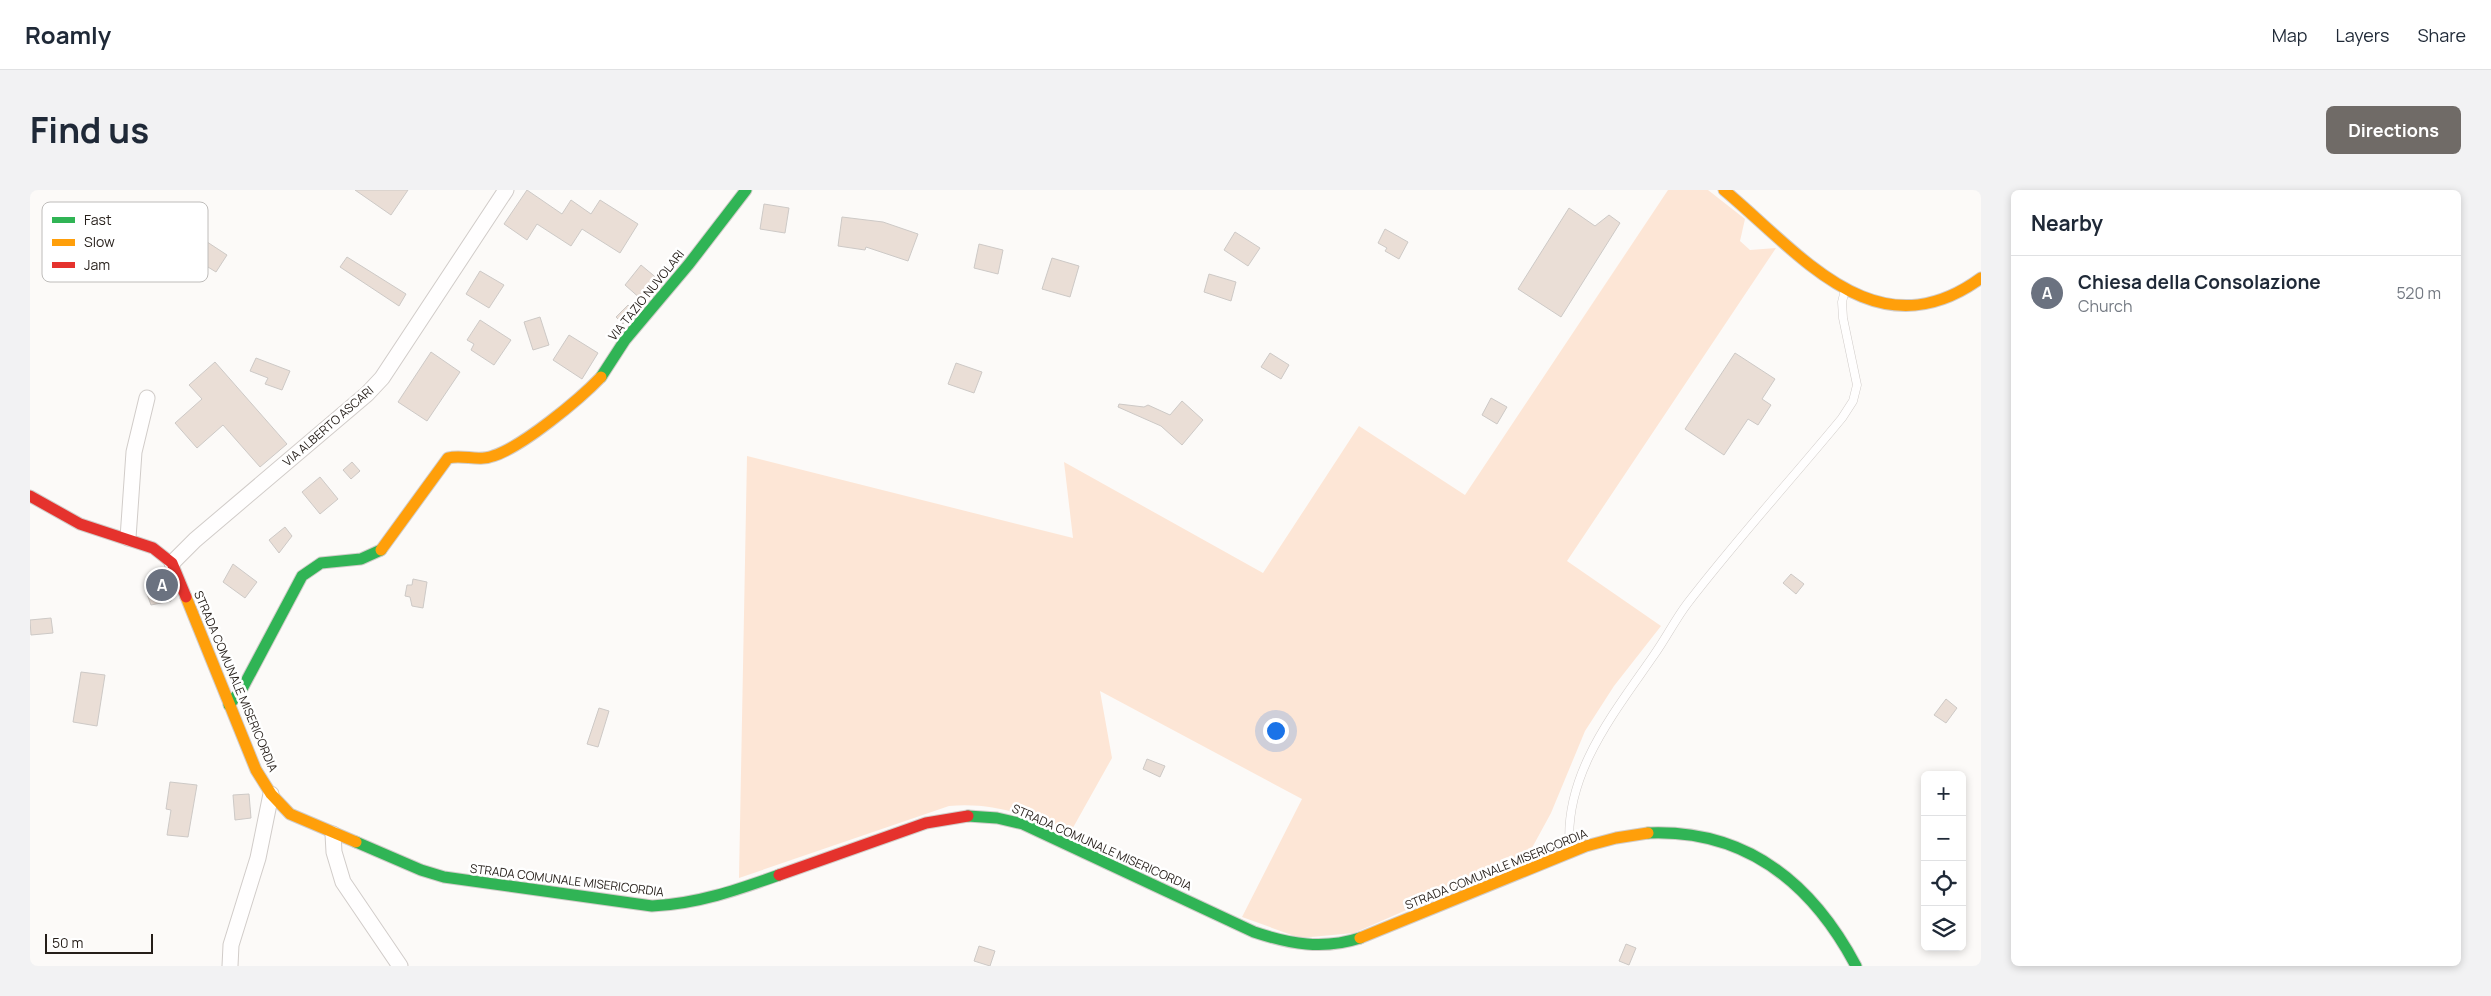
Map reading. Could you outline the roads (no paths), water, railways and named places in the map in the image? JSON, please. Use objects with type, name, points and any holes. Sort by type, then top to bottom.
[{"type":"street","name":"VIA ALBERTO ASCARI","points":[[172,563],[195,540],[367,394],[382,378],[506,190]]},
{"type":"street","name":"VIA TAZIO NUVOLARI","points":[[229,705],[242,689],[302,576],[309,568],[322,561],[358,561],[372,557],[384,548],[448,458],[459,455],[480,459],[492,457],[517,446],[594,384],[607,370],[625,340],[689,264],[746,190]]},
{"type":"street","points":[[1724,190],[1813,265],[1846,288],[1867,299],[1909,306],[1932,303],[1971,287],[1981,278]]},
{"type":"street","points":[[128,538],[134,452],[147,398]]},
{"type":"street","points":[[30,496],[74,522],[128,538],[162,551],[172,563]]},
{"type":"street","name":"STRADA COMUNALE MISERICORDIA","points":[[172,563],[256,770],[271,794],[290,814],[333,834],[444,877],[642,904],[673,905],[719,896],[926,823],[955,816],[997,816],[1023,824],[1254,932],[1282,942],[1306,947],[1348,943],[1570,853],[1615,838],[1667,832],[1713,840],[1737,847],[1776,868],[1798,884],[1817,903],[1847,947],[1856,966]]},
{"type":"street","points":[[230,966],[231,945],[258,858],[271,794]]},
{"type":"street","points":[[333,834],[334,852],[343,882],[400,966]]},
{"type":"lane","points":[[1570,853],[1568,830],[1574,797],[1598,738],[1686,606],[1842,418],[1852,401],[1857,385],[1843,318],[1842,302],[1846,288]]},
{"type":"place","name":"Chiesa della Consolazione","points":[[162,585]]}]
